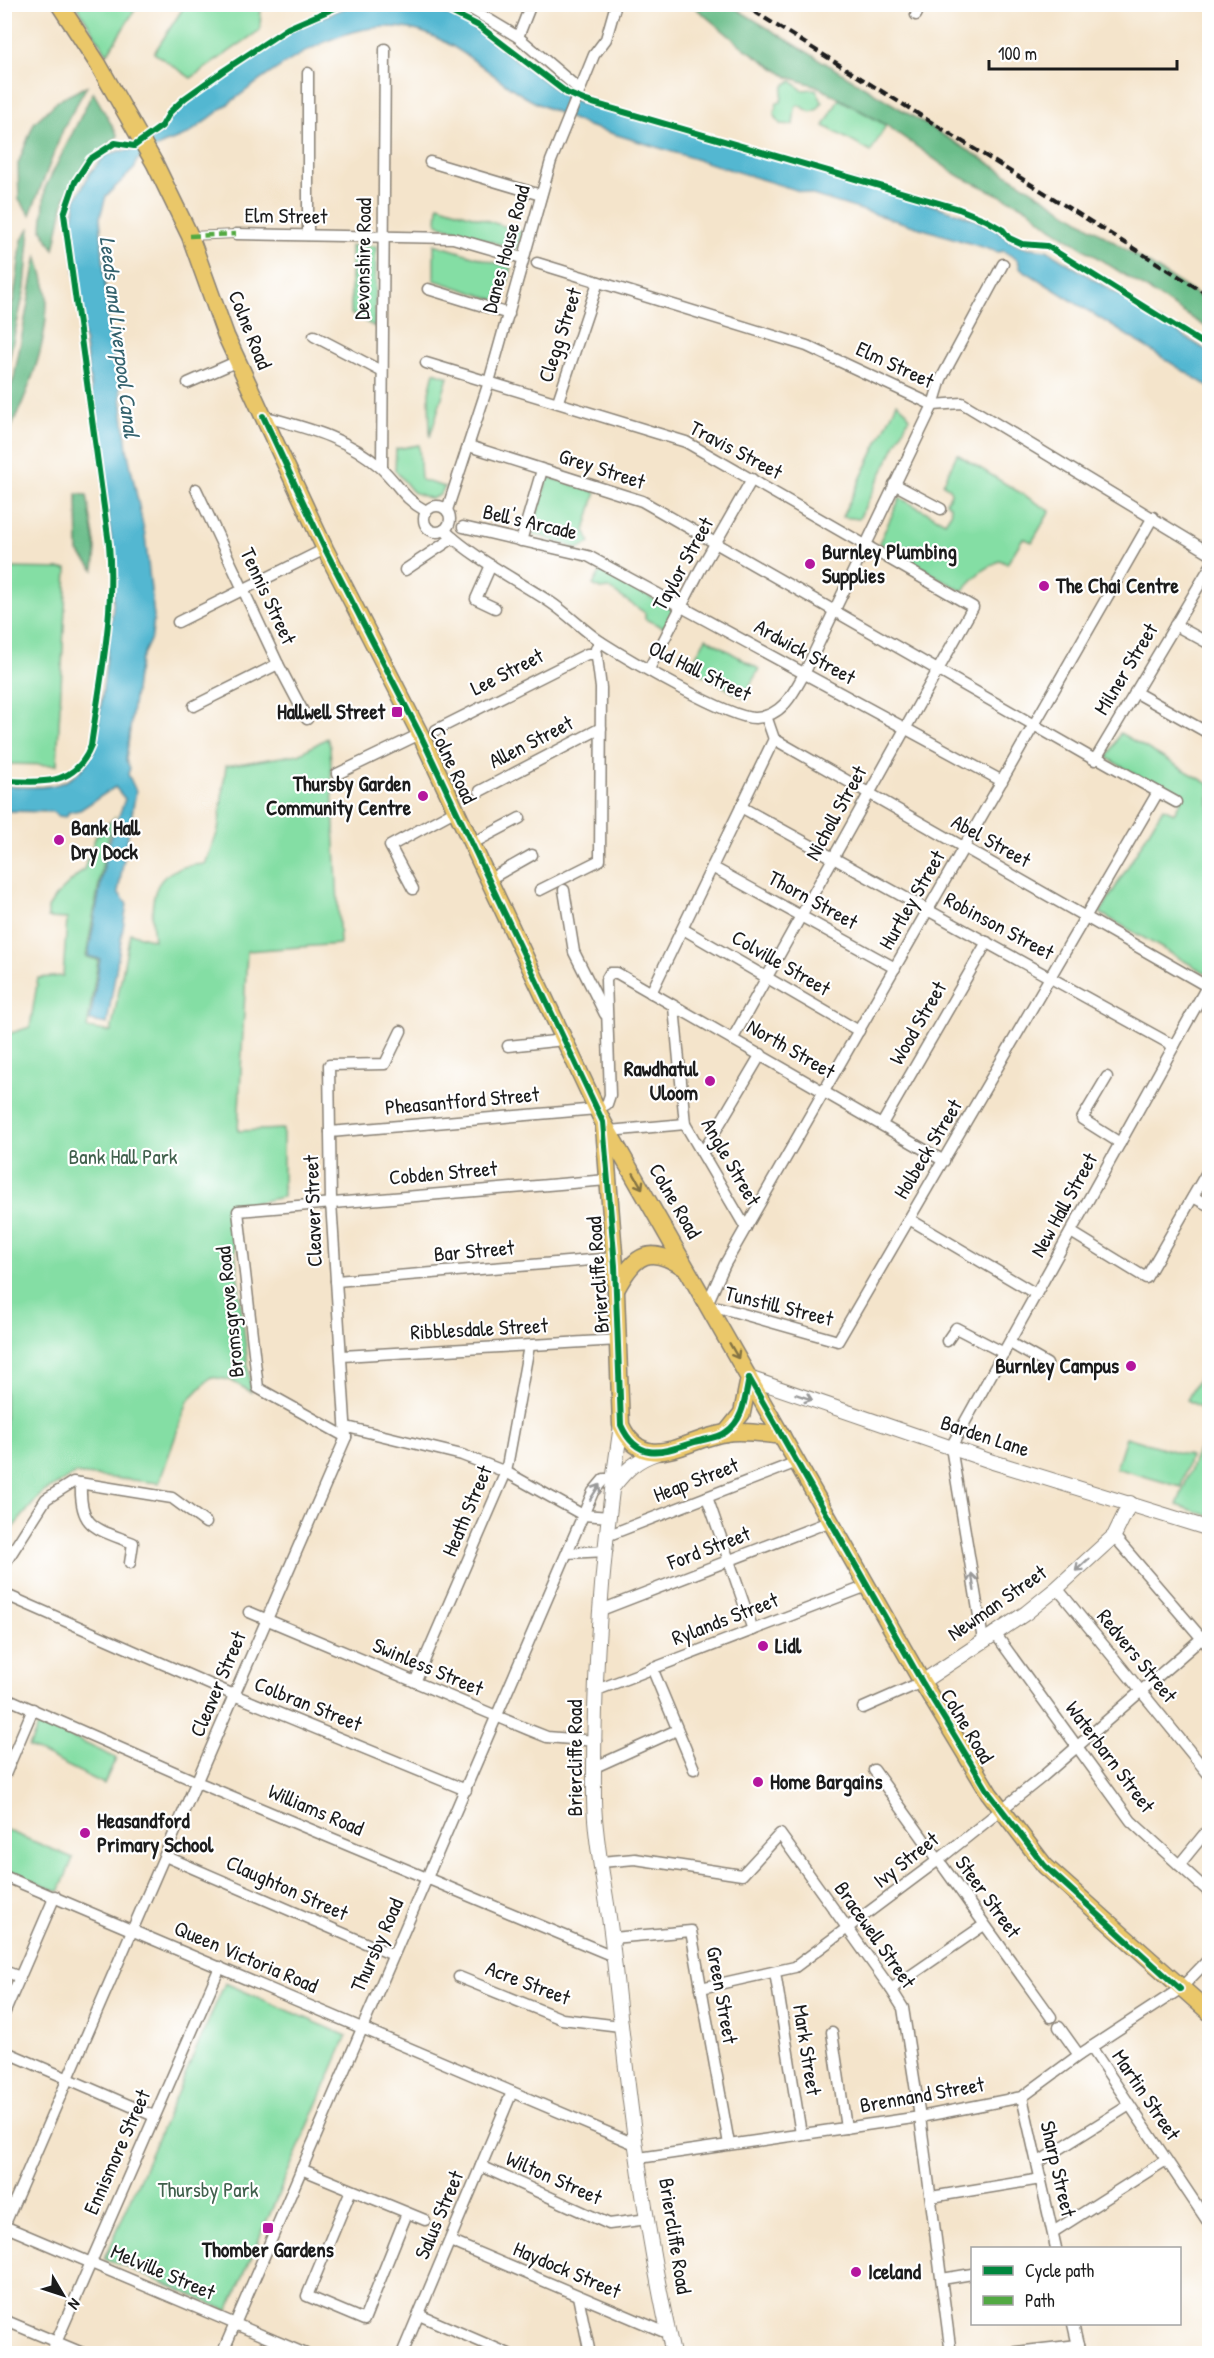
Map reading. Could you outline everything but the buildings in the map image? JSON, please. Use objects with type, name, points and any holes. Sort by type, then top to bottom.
[{"type":"main road","name":"Colne Road","points":[[59,4],[102,70],[155,164],[190,236],[238,361],[325,549],[428,732],[456,810],[471,844],[603,1121],[867,1586],[922,1682],[1000,1809],[1045,1866],[1209,2013]]},
{"type":"main road","name":"Briercliffe Road","points":[[603,1121],[615,1258],[621,1425]]},
{"type":"main road","points":[[616,1289],[629,1265],[642,1256],[667,1256],[687,1269]]},
{"type":"main road","points":[[726,1433],[742,1413],[749,1378]]},
{"type":"main road","points":[[621,1425],[626,1437],[634,1444],[644,1451],[657,1453],[726,1433],[782,1436]]},
{"type":"street","points":[[463,4],[518,37],[580,92]]},
{"type":"street","points":[[518,37],[531,4]]},
{"type":"street","name":"Danes House Road","points":[[447,510],[489,382],[541,195],[594,55],[606,39],[616,4]]},
{"type":"street","points":[[916,15],[921,4]]},
{"type":"street","name":"Devonshire Road","points":[[382,468],[385,49]]},
{"type":"street","points":[[308,73],[308,235]]},
{"type":"street","points":[[430,162],[541,195]]},
{"type":"street","name":"Elm Street","points":[[190,236],[236,234],[453,238],[522,258]]},
{"type":"street","name":"Elm Street","points":[[537,263],[807,346],[933,405],[962,403],[1209,553]]},
{"type":"street","name":"Old Hall Street","points":[[449,534],[491,565],[553,604],[601,642],[650,669],[729,711],[754,718],[775,713],[791,697],[804,674],[933,405],[941,379],[1003,264]]},
{"type":"street","name":"Clegg Street","points":[[558,401],[598,282]]},
{"type":"street","points":[[428,289],[509,314]]},
{"type":"street","points":[[314,336],[381,371]]},
{"type":"street","points":[[188,383],[238,361]]},
{"type":"street","name":"Travis Street","points":[[426,363],[558,401],[686,442],[973,607]]},
{"type":"street","points":[[263,416],[322,432],[352,446],[382,468],[409,502],[426,512]]},
{"type":"street","name":"Grey Street","points":[[469,446],[642,501],[939,668],[1035,725],[1176,802]]},
{"type":"street","points":[[521,541],[542,470]]},
{"type":"street","name":"Taylor Street","points":[[650,669],[681,607],[752,479]]},
{"type":"street","points":[[894,483],[941,509]]},
{"type":"street","name":"Tennis Street","points":[[196,489],[278,664],[307,719]]},
{"type":"street","points":[[405,570],[449,534],[450,519],[447,510],[435,506],[426,512],[424,522],[426,527],[435,532],[449,534]]},
{"type":"street","name":"Hurtley Street","points":[[709,1307],[746,1228],[1153,517]]},
{"type":"street","name":"Bell's Arcade","points":[[463,527],[588,556]]},
{"type":"street","points":[[178,622],[325,549]]},
{"type":"street","name":"Ardwick Street","points":[[588,556],[1002,782]]},
{"type":"street","points":[[491,565],[476,599],[495,608]]},
{"type":"street","name":"Milner Street","points":[[1095,758],[1209,567]]},
{"type":"street","name":"Nicholl Street","points":[[733,1038],[973,607]]},
{"type":"street","points":[[1175,624],[1209,644]]},
{"type":"street","points":[[540,890],[600,860],[601,688],[596,649],[601,642]]},
{"type":"street","name":"Lee Street","points":[[428,732],[587,654],[597,654]]},
{"type":"street","points":[[194,706],[278,664]]},
{"type":"street","points":[[1135,692],[1209,734]]},
{"type":"street","points":[[651,993],[774,740],[766,716]]},
{"type":"street","name":"Allen Street","points":[[480,791],[601,728]]},
{"type":"street","points":[[337,774],[428,732]]},
{"type":"street","name":"Abel Street","points":[[774,740],[1209,985]]},
{"type":"street","name":"Holbeck Street","points":[[838,1341],[1052,978],[1158,792]]},
{"type":"street","name":"Robinson Street","points":[[741,807],[1174,1046]]},
{"type":"street","points":[[413,889],[390,846],[456,810]]},
{"type":"street","points":[[471,844],[520,818]]},
{"type":"street","points":[[488,879],[532,855]]},
{"type":"street","name":"Thorn Street","points":[[712,867],[895,968]]},
{"type":"street","points":[[564,890],[574,952],[607,1018],[610,1095],[603,1121]]},
{"type":"street","name":"Colville Street","points":[[683,929],[859,1031]]},
{"type":"street","name":"Wood Street","points":[[882,1124],[987,942]]},
{"type":"street","name":"North Street","points":[[607,1018],[606,980],[610,974],[617,972],[944,1161]]},
{"type":"street","name":"New Hall Street","points":[[951,1448],[1209,985]]},
{"type":"street","name":"Angle Street","points":[[674,1007],[686,1124],[746,1228]]},
{"type":"street","name":"Cleaver Street","points":[[4,2226],[347,1432],[331,1202],[329,1065],[385,1064],[401,1031]]},
{"type":"street","points":[[508,1046],[564,1040]]},
{"type":"street","points":[[703,1152],[761,1054]]},
{"type":"street","points":[[1107,1077],[1082,1119],[1120,1143]]},
{"type":"street","name":"Pheasantford Street","points":[[330,1132],[603,1121],[686,1124]]},
{"type":"street","points":[[1071,1232],[1146,1278],[1209,1167]]},
{"type":"street","name":"Cobden Street","points":[[283,1206],[607,1180]]},
{"type":"street","points":[[1193,1197],[1209,1206]]},
{"type":"street","name":"Bromsgrove Road","points":[[283,1206],[238,1211],[258,1388],[347,1432]]},
{"type":"street","points":[[909,1219],[1036,1294]]},
{"type":"street","name":"Bar Street","points":[[336,1281],[615,1258]]},
{"type":"street","name":"Tunstill Street","points":[[709,1307],[718,1307],[838,1341]]},
{"type":"street","points":[[947,1341],[958,1324],[1007,1348],[1047,1364]]},
{"type":"street","name":"Ribblesdale Street","points":[[342,1356],[619,1340]]},
{"type":"street","name":"Heath Street","points":[[415,1683],[506,1472],[529,1346]]},
{"type":"street","name":"Barden Lane","points":[[749,1378],[951,1448],[1209,1529]]},
{"type":"street","name":"Briercliffe Road","points":[[621,1425],[612,1484],[601,1610],[594,1802],[612,1938],[620,2026],[638,2152],[673,2354]]},
{"type":"street","points":[[347,1432],[462,1455],[506,1472],[583,1515],[610,1517]]},
{"type":"street","name":"Waterbarn Street","points":[[951,1448],[988,1636],[1077,1747],[1131,1821],[1209,1893]]},
{"type":"street","points":[[612,1484],[630,1466],[642,1458],[657,1453]]},
{"type":"street","name":"Heap Street","points":[[609,1535],[797,1462]]},
{"type":"street","name":"Thursby Road","points":[[222,2354],[593,1492],[604,1479],[612,1484]]},
{"type":"street","points":[[4,1565],[46,1499],[73,1482],[172,1498],[206,1523]]},
{"type":"street","points":[[81,1483],[80,1504],[83,1515],[98,1529],[133,1543],[130,1563]]},
{"type":"street","points":[[707,1497],[753,1630]]},
{"type":"street","name":"Newman Street","points":[[863,1708],[922,1682],[988,1636],[1026,1613],[1058,1588],[1114,1536],[1130,1503]]},
{"type":"street","name":"Ford Street","points":[[601,1610],[831,1521]]},
{"type":"street","points":[[1114,1536],[1205,1635],[1209,1648]]},
{"type":"street","points":[[567,1553],[607,1551]]},
{"type":"street","name":"Rylands Street","points":[[597,1690],[867,1586]]},
{"type":"street","name":"Redvers Street","points":[[1058,1588],[1209,1776]]},
{"type":"street","name":"Colbran Street","points":[[4,1594],[234,1695],[466,1790]]},
{"type":"street","name":"Swinless Street","points":[[249,1612],[547,1737],[596,1741]]},
{"type":"street","name":"Ivy Street","points":[[701,1988],[795,1967],[937,1861],[1077,1747],[1205,1635]]},
{"type":"street","points":[[652,1668],[694,1770]]},
{"type":"street","name":"Williams Road","points":[[4,1697],[197,1782],[613,1956]]},
{"type":"street","points":[[4,1776],[33,1709]]},
{"type":"street","points":[[595,1767],[677,1730]]},
{"type":"street","name":"Steer Street","points":[[873,1770],[1051,2017]]},
{"type":"street","points":[[1179,1865],[1209,1827]]},
{"type":"street","name":"Bracewell Street","points":[[601,1862],[635,1859],[742,1875],[780,1834],[891,1989],[903,2008],[920,2117],[951,2354]]},
{"type":"street","name":"Claughton Street","points":[[165,1856],[393,1955]]},
{"type":"street","name":"Queen Victoria Road","points":[[4,1876],[512,2092],[638,2152]]},
{"type":"street","points":[[4,2013],[55,1896]]},
{"type":"street","points":[[891,1989],[984,1925]]},
{"type":"street","name":"Green Street","points":[[612,1938],[691,1931],[729,2144]]},
{"type":"street","name":"Brennand Street","points":[[638,2152],[729,2144],[846,2128],[920,2117],[1022,2097],[1079,2055],[1180,1989],[1209,1958]]},
{"type":"street","name":"Ennismore Street","points":[[51,2354],[220,1967]]},
{"type":"street","points":[[4,1971],[20,1977]]},
{"type":"street","name":"Mark Street","points":[[775,1972],[801,2134]]},
{"type":"street","name":"Acre Street","points":[[459,1977],[562,2019],[620,2026]]},
{"type":"street","points":[[1059,2027],[1079,2055]]},
{"type":"street","points":[[832,2032],[846,2128]]},
{"type":"street","name":"Martin Street","points":[[1091,2047],[1209,2225]]},
{"type":"street","points":[[4,2051],[154,2116]]},
{"type":"street","name":"Salus Street","points":[[402,2354],[512,2092]]},
{"type":"street","name":"Sharp Street","points":[[1022,2097],[1056,2247]]},
{"type":"street","points":[[1037,2163],[1128,2106]]},
{"type":"street","points":[[1053,2232],[1166,2160]]},
{"type":"street","name":"Wilton Street","points":[[481,2166],[609,2224],[648,2219]]},
{"type":"street","points":[[301,2169],[425,2220]]},
{"type":"street","points":[[931,2197],[1041,2179]]},
{"type":"street","points":[[351,2190],[307,2296],[364,2320],[407,2213]]},
{"type":"street","name":"Melville Street","points":[[4,2226],[306,2354]]},
{"type":"street","name":"Haydock Street","points":[[450,2241],[669,2334]]},
{"type":"street","points":[[942,2279],[971,2274]]},
{"type":"street","points":[[578,2296],[590,2354]]},
{"type":"street","points":[[419,2315],[509,2354]]},
{"type":"street","points":[[4,2320],[85,2354]]},
{"type":"street","points":[[999,2354],[1079,2349],[1073,2325]]},
{"type":"green space","points":[[76,5],[138,5],[107,54]]},
{"type":"green space","points":[[185,5],[261,5],[260,30],[191,78],[154,53]]},
{"type":"green space","points":[[692,5],[730,5],[989,163],[1209,302],[1209,329],[1051,228],[1027,208],[957,175],[886,125],[817,86],[788,77],[744,48]]},
{"type":"green space","points":[[792,81],[802,90],[816,89],[822,102],[818,109],[811,112],[798,105],[795,108],[793,125],[780,124],[774,114],[777,103],[781,102],[784,87]]},
{"type":"green space","points":[[87,86],[64,127],[30,215],[19,199],[18,164],[34,123],[59,100]]},
{"type":"green space","points":[[93,92],[118,136],[86,163],[65,197],[54,250],[42,230],[45,188]]},
{"type":"green space","points":[[839,99],[886,125],[871,152],[824,126]]},
{"type":"green space","points":[[5,179],[8,297],[5,310]]},
{"type":"green space","points":[[438,205],[523,232],[517,250],[437,224]]},
{"type":"green space","points":[[30,227],[25,288],[5,377],[5,330],[14,298],[22,240]]},
{"type":"green space","points":[[434,244],[512,268],[502,302],[434,280]]},
{"type":"green space","points":[[351,246],[376,246],[375,327],[351,314]]},
{"type":"green space","points":[[37,255],[47,295],[43,338],[34,374],[5,442],[5,401],[14,378]]},
{"type":"green space","points":[[434,372],[448,377],[430,437],[429,392]]},
{"type":"green space","points":[[897,403],[907,412],[909,418],[859,519],[842,517]]},
{"type":"green space","points":[[419,445],[421,480],[445,487],[440,495],[431,499],[413,492],[395,470],[396,449]]},
{"type":"green space","points":[[957,454],[1050,511],[1032,542],[1023,538],[1007,564],[1000,560],[979,573],[962,591],[879,543],[900,498],[945,522],[951,513],[950,506],[946,502],[951,494],[950,488],[943,484]]},
{"type":"green space","points":[[548,477],[596,492],[585,530],[590,543],[578,549],[531,533]]},
{"type":"green space","points":[[77,494],[87,495],[96,549],[94,570],[78,552]]},
{"type":"green space","points":[[5,568],[67,569],[57,765],[5,764]]},
{"type":"green space","points":[[601,570],[674,610],[664,628],[645,619],[645,613],[608,588],[600,589],[593,585]]},
{"type":"green space","points":[[706,638],[759,669],[743,698],[690,667]]},
{"type":"green space","points":[[1120,733],[1209,784],[1210,967],[1207,974],[1100,913],[1163,808],[1174,813],[1181,801],[1107,758]]},
{"type":"green space","name":"Bank Hall Park","points":[[327,738],[330,746],[340,944],[247,951],[238,1131],[283,1129],[283,1197],[230,1208],[251,1392],[230,1380],[211,1377],[188,1401],[159,1483],[75,1474],[42,1493],[5,1537],[5,1035],[30,1027],[38,978],[63,976],[67,919],[48,918],[48,908],[55,897],[84,869],[96,836],[114,818],[105,850],[86,957],[98,960],[87,1028],[111,1032],[130,933],[154,940],[152,909],[158,885],[174,870],[205,864],[218,831],[226,766],[299,754]]},
{"type":"green space","points":[[1209,1360],[1209,1412],[1187,1400]]},
{"type":"green space","points":[[1126,1437],[1190,1456],[1181,1487],[1116,1468]]},
{"type":"green space","points":[[1201,1443],[1209,1448],[1209,1516],[1177,1505]]},
{"type":"green space","points":[[40,1722],[116,1758],[104,1784],[29,1747]]},
{"type":"green space","points":[[4,1829],[73,1858],[59,1892],[5,1869]]},
{"type":"green space","name":"Thursby Park","points":[[225,1983],[347,2036],[228,2311],[105,2258]]},
{"type":"water","points":[[424,4],[468,24],[564,96],[589,106],[661,123],[961,214],[995,228],[1008,240],[1022,247],[1047,250],[1209,352],[1209,387],[1020,268],[1018,260],[1004,251],[998,252],[588,126],[530,100],[466,55],[430,35],[398,27],[365,29],[333,39],[301,54],[270,73],[188,134],[163,144],[136,161],[135,168],[106,196],[100,217],[109,336],[120,387],[127,449],[145,535],[154,617],[152,636],[141,659],[137,676],[126,760],[130,768],[128,774],[136,791],[118,892],[127,904],[107,1024],[90,1021],[100,959],[88,956],[107,849],[125,799],[115,787],[80,810],[69,812],[66,817],[58,816],[54,812],[5,811],[5,786],[34,787],[60,784],[71,779],[89,760],[96,745],[113,607],[115,566],[73,256],[71,231],[76,199],[90,173],[105,156],[119,151],[134,150],[160,133],[172,115],[201,90],[295,28],[352,5]]},
{"type":"railway","points":[[742,4],[1210,296]]},
{"type":"marked path","points":[[190,236],[236,234]]},
{"type":"cycle path","points":[[4,781],[31,782],[56,779],[76,769],[84,759],[91,746],[106,645],[110,595],[109,544],[64,214],[75,182],[90,159],[115,143],[134,146],[162,126],[170,112],[185,98],[223,71],[288,28],[344,4]]},
{"type":"cycle path","points":[[435,4],[479,26],[567,93],[586,101],[959,209],[986,220],[1003,230],[1009,238],[1022,244],[1047,246],[1210,348]]},
{"type":"cycle path","points":[[263,416],[325,549],[420,734],[603,1122],[615,1266],[621,1425],[635,1445],[652,1452],[719,1436],[737,1421],[745,1400],[749,1378]]},
{"type":"cycle path","points":[[749,1378],[922,1682],[989,1793],[1045,1866],[1180,1989]]},
{"type":"place","name":"Burnley Plumbing Supplies","points":[[810,564]]},
{"type":"place","name":"The Chai Centre","points":[[1044,586]]},
{"type":"place","name":"Hallwell Street","points":[[397,712]]},
{"type":"place","name":"Thursby Garden Community Centre","points":[[423,796]]},
{"type":"place","name":"Bank Hall Dry Dock","points":[[59,840]]},
{"type":"place","name":"Rawdhatul Uloom","points":[[710,1081]]},
{"type":"place","name":"Burnley Campus","points":[[1131,1366]]},
{"type":"place","name":"Lidl","points":[[763,1646]]},
{"type":"place","name":"Home Bargains","points":[[758,1782]]},
{"type":"place","name":"Heasandford Primary School","points":[[85,1833]]},
{"type":"place","name":"Thomber Gardens","points":[[268,2228]]},
{"type":"place","name":"Iceland","points":[[856,2272]]},
{"type":"water label","name":"Leeds and Liverpool Canal","points":[[120,337]]}]
